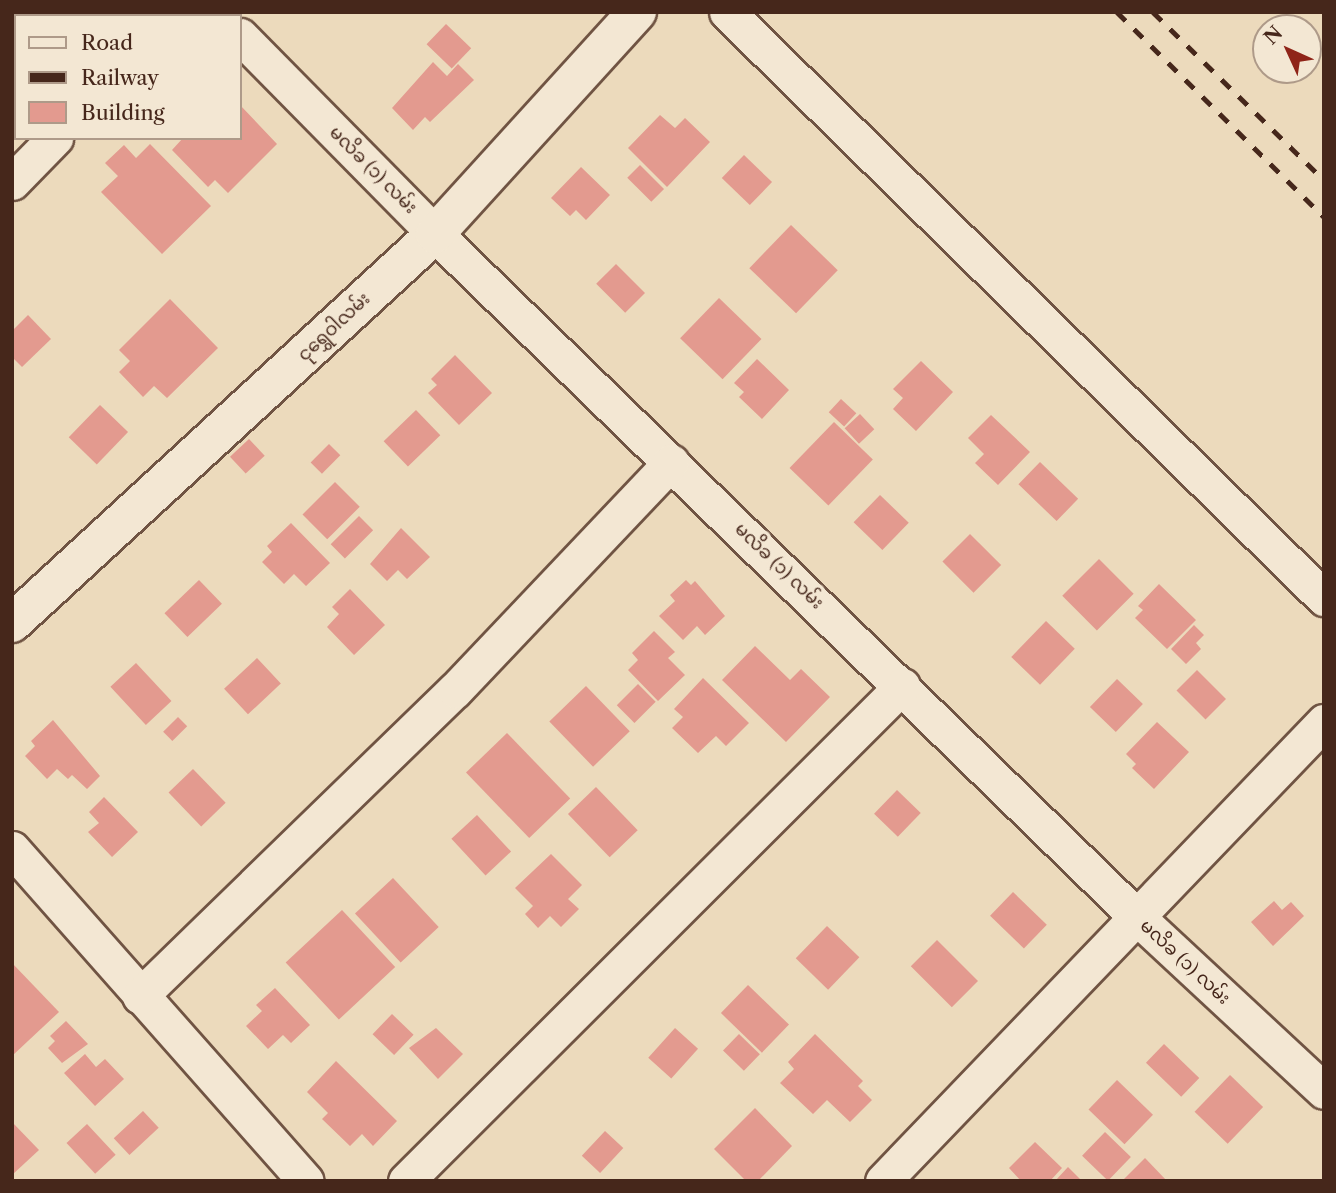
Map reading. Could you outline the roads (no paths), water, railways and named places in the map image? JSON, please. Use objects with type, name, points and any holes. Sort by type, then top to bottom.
[{"type":"street","name":"ငုရွှေဝါလမ်း","points":[[12,623],[435,234],[637,12]]},
{"type":"street","points":[[727,12],[1324,598]]},
{"type":"street","name":"မလိခ (၁) လမ်း","points":[[242,38],[435,234],[1138,918],[1324,1091]]},
{"type":"street","points":[[12,182],[53,140]]},
{"type":"street","points":[[140,996],[455,690],[671,462]]},
{"type":"street","points":[[406,1181],[902,686]]},
{"type":"street","points":[[883,1181],[1324,722]]},
{"type":"street","points":[[12,849],[306,1181]]},
{"type":"railway","points":[[1117,12],[1324,217]]},
{"type":"railway","points":[[1153,12],[1324,180]]}]
